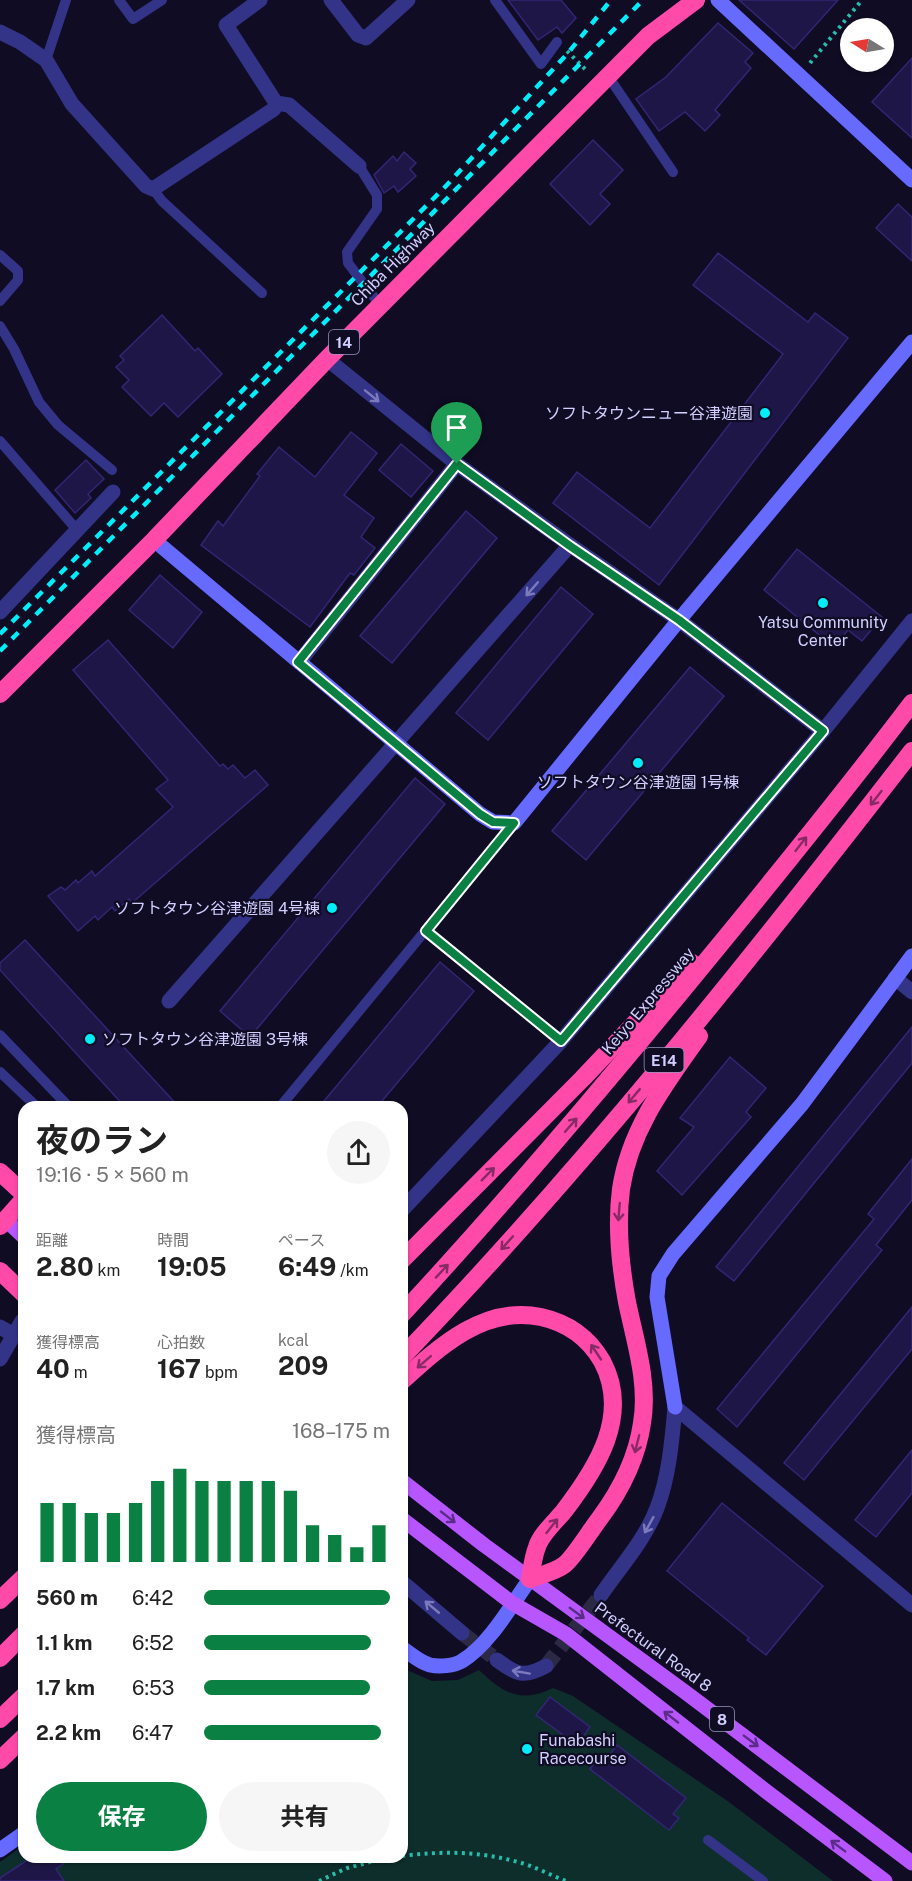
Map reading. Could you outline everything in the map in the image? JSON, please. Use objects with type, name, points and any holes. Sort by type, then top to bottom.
[{"type":"highway","name":"Chiba Highway","points":[[0,694],[154,540],[380,305],[648,36],[696,0]]},
{"type":"highway","name":"Keiyo Expressway","points":[[408,1308],[459,1253],[581,1113],[777,874],[912,703]]},
{"type":"highway","name":"E14","points":[[408,1351],[532,1214],[767,939],[912,752]]},
{"type":"highway","points":[[408,1254],[583,1078],[777,874]]},
{"type":"highway","points":[[530,1578],[564,1565],[614,1500],[634,1455],[643,1422],[643,1386],[620,1262],[618,1226],[621,1187],[629,1155],[642,1121],[657,1095],[767,939]]},
{"type":"highway","points":[[0,1172],[18,1191]]},
{"type":"highway","points":[[2,1220],[18,1203]]},
{"type":"highway","points":[[0,1271],[18,1288]]},
{"type":"highway","points":[[408,1376],[446,1343],[468,1328],[491,1319],[514,1315],[536,1316],[557,1321],[578,1332],[595,1349],[606,1369],[613,1391],[614,1416],[609,1435],[600,1457],[577,1493],[537,1545],[530,1578]]},
{"type":"highway","points":[[0,1600],[18,1583]]},
{"type":"highway","points":[[0,1658],[18,1640]]},
{"type":"highway","points":[[0,1719],[18,1702]]},
{"type":"highway","points":[[0,1760],[18,1743]]},
{"type":"main road","points":[[2,1220],[18,1232]]},
{"type":"main road","name":"Prefectural Road 8","points":[[408,1486],[912,1863]]},
{"type":"main road","name":"8","points":[[408,1524],[512,1603],[566,1634],[767,1792],[885,1881]]},
{"type":"street","points":[[260,0],[226,26],[276,103],[288,105],[359,166]]},
{"type":"street","points":[[331,0],[358,35],[366,38],[408,0]]},
{"type":"street","points":[[718,0],[912,180]]},
{"type":"street","points":[[0,32],[20,42],[46,60],[72,104],[146,186],[153,189],[274,110],[276,103]]},
{"type":"street","points":[[154,540],[480,814],[493,822],[514,823],[679,620],[912,342]]},
{"type":"street","points":[[327,359],[457,464],[570,546],[679,620],[823,731]]},
{"type":"street","points":[[298,662],[457,464]]},
{"type":"street","points":[[1,609],[113,492]]},
{"type":"street","points":[[169,1001],[570,546]]},
{"type":"street","points":[[408,1204],[561,1041],[823,731],[912,621]]},
{"type":"street","points":[[601,1594],[648,1528],[657,1508],[668,1464],[675,1407],[657,1297],[659,1276],[673,1254],[802,1104],[912,956]]},
{"type":"street","points":[[895,978],[912,992]]},
{"type":"street","points":[[0,1327],[18,1328],[0,1359]]},
{"type":"street","points":[[675,1407],[912,1605]]},
{"type":"street","points":[[408,1652],[432,1666],[451,1665],[462,1661],[483,1642],[530,1578]]},
{"type":"street","points":[[408,1587],[462,1633]]},
{"type":"street","points":[[497,1660],[510,1670],[521,1674],[532,1674],[546,1666]]},
{"type":"street","points":[[0,1850],[18,1837]]},
{"type":"lane","points":[[46,60],[66,0]]},
{"type":"lane","points":[[119,0],[133,19],[162,0]]},
{"type":"lane","points":[[495,0],[541,64],[557,42]]},
{"type":"lane","points":[[608,76],[673,172]]},
{"type":"lane","points":[[359,166],[376,195],[377,209],[347,252],[348,263],[380,305]]},
{"type":"lane","points":[[153,189],[162,201],[262,293]]},
{"type":"lane","points":[[0,255],[18,271],[18,280],[0,301]]},
{"type":"lane","points":[[0,327],[14,349],[39,402],[58,425],[112,470]]},
{"type":"lane","points":[[0,441],[77,530]]},
{"type":"lane","points":[[285,1101],[514,823]]},
{"type":"lane","points":[[426,931],[561,1041]]},
{"type":"lane","points":[[0,1035],[63,1101]]},
{"type":"lane","points":[[0,1072],[31,1101]]},
{"type":"lane","points":[[708,1840],[762,1881]]},
{"type":"path","points":[[808,66],[862,0]]},
{"type":"path","points":[[557,42],[589,74]]},
{"type":"path","points":[[408,1855],[439,1851],[480,1854],[519,1862],[566,1881]]},
{"type":"path","points":[[319,1881],[347,1868],[367,1863]]},
{"type":"green space","name":"Funabashi Racecourse","points":[[479,1670],[496,1685],[513,1694],[531,1695],[553,1688],[573,1696],[729,1802],[833,1881],[0,1881],[0,1862],[18,1849],[18,1863],[408,1863],[408,1671],[432,1681],[458,1680]]},
{"type":"building","points":[[508,0],[561,0],[576,18],[562,33],[557,27],[538,40]]},
{"type":"building","points":[[739,0],[838,0],[794,49]]},
{"type":"building","points":[[718,23],[753,53],[745,62],[751,68],[715,110],[720,115],[705,131],[685,112],[659,131],[636,99],[666,77]]},
{"type":"building","points":[[912,58],[912,138],[872,102]]},
{"type":"building","points":[[593,140],[623,170],[600,194],[610,204],[590,225],[550,184]]},
{"type":"building","points":[[404,152],[416,163],[410,169],[416,176],[398,192],[394,186],[384,193],[374,175],[393,156],[397,161]]},
{"type":"building","points":[[898,204],[912,217],[912,261],[876,228]]},
{"type":"building","name":"ソフトタウンニュー谷津遊園","points":[[718,253],[808,322],[815,313],[848,338],[659,585],[553,503],[577,472],[650,528],[783,354],[693,285]]},
{"type":"building","points":[[162,315],[195,351],[198,348],[222,374],[178,417],[164,403],[151,416],[122,387],[129,380],[116,367],[124,360],[120,356]]},
{"type":"building","points":[[351,432],[377,453],[344,495],[374,518],[361,537],[375,548],[354,575],[350,573],[310,627],[201,545],[218,521],[223,526],[260,476],[257,474],[279,447],[315,477]]},
{"type":"building","points":[[401,444],[433,471],[411,497],[379,470]]},
{"type":"building","points":[[86,460],[104,479],[88,494],[91,498],[75,513],[55,490]]},
{"type":"building","points":[[466,511],[497,538],[392,663],[360,636]]},
{"type":"building","name":"Yatsu Community Center","points":[[797,549],[882,617],[862,641],[848,630],[834,647],[764,590]]},
{"type":"building","points":[[160,575],[202,612],[173,648],[129,610]]},
{"type":"building","points":[[561,587],[593,614],[488,740],[456,713]]},
{"type":"building","points":[[108,640],[220,766],[223,764],[228,769],[233,765],[245,778],[255,770],[268,785],[132,903],[129,899],[115,911],[112,907],[98,920],[95,916],[78,931],[48,896],[61,887],[65,890],[76,880],[78,883],[92,871],[95,876],[173,807],[156,789],[168,780],[73,670]]},
{"type":"building","name":"ソフトタウン谷津遊園 1号棟","points":[[690,667],[724,696],[586,860],[552,831]]},
{"type":"building","name":"ソフトタウン谷津遊園 4号棟","points":[[415,778],[445,804],[250,1037],[220,1011]]},
{"type":"building","name":"ソフトタウン谷津遊園 3号棟","points":[[25,940],[173,1101],[120,1101],[0,970],[0,963]]},
{"type":"building","points":[[440,962],[474,991],[382,1101],[324,1101]]},
{"type":"building","points":[[912,1027],[912,1063],[734,1281],[716,1267]]},
{"type":"building","points":[[730,1057],[766,1088],[746,1112],[751,1117],[682,1195],[657,1171],[694,1127],[680,1118]]},
{"type":"building","points":[[912,1159],[912,1200],[876,1245],[882,1250],[737,1427],[717,1409],[874,1219],[868,1214]]},
{"type":"building","points":[[912,1307],[912,1349],[804,1480],[784,1463]]},
{"type":"building","points":[[912,1450],[912,1493],[876,1537],[855,1520]]},
{"type":"building","points":[[722,1503],[823,1586],[766,1655],[747,1640],[749,1638],[667,1571]]},
{"type":"building","points":[[550,1697],[590,1727],[577,1745],[536,1715]]},
{"type":"building","points":[[617,1745],[686,1798],[673,1814],[679,1818],[669,1830],[590,1769],[599,1757],[605,1761]]},
{"type":"building","points":[[23,1863],[64,1863],[56,1869],[64,1881],[0,1881],[0,1878]]},
{"type":"tunnel","points":[[546,1666],[601,1595]]},
{"type":"tunnel","points":[[462,1633],[497,1660]]},
{"type":"railway","points":[[0,634],[445,187],[568,53],[611,0]]},
{"type":"railway","points":[[0,651],[643,0]]},
{"type":"place","name":"ソフトタウンニュー谷津遊園","points":[[765,413]]},
{"type":"place","name":"Yatsu Community Center","points":[[823,603]]},
{"type":"place","name":"ソフトタウン谷津遊園 1号棟","points":[[638,763]]},
{"type":"place","name":"ソフトタウン谷津遊園 4号棟","points":[[332,908]]},
{"type":"place","name":"ソフトタウン谷津遊園 3号棟","points":[[90,1039]]},
{"type":"place","name":"Funabashi Racecourse","points":[[527,1749]]},
{"type":"route","points":[[457,464],[570,546],[679,620],[823,731],[561,1041],[426,931],[514,823],[493,822],[480,814],[298,662],[457,464]]}]
